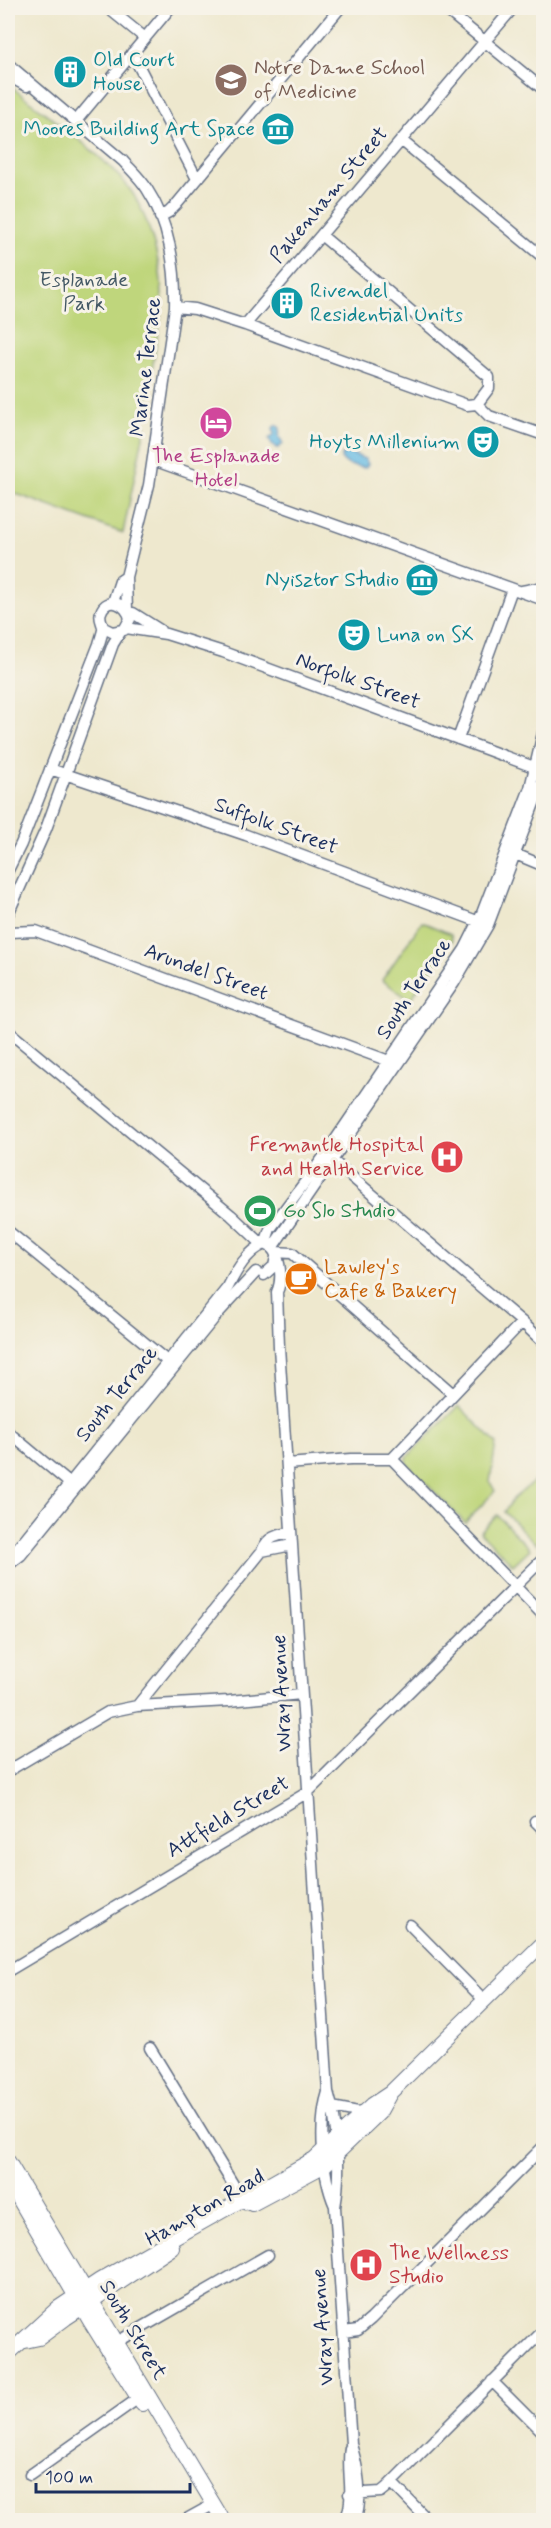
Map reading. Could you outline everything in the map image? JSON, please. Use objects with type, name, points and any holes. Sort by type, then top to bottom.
[{"type":"main road","name":"Hampton Road","points":[[329,2157],[335,2140],[367,2110],[390,2093],[543,1942]]},
{"type":"main road","name":"Hampton Road","points":[[8,2354],[25,2341],[39,2338],[83,2299],[244,2203],[329,2157],[379,2113],[390,2093]]},
{"type":"main road","name":"South Street","points":[[8,2161],[83,2299]]},
{"type":"main road","name":"South Street","points":[[8,2180],[142,2395],[211,2511],[223,2520]]},
{"type":"street","points":[[108,8],[145,38]]},
{"type":"street","points":[[76,121],[170,8]]},
{"type":"street","points":[[160,217],[169,212],[340,8]]},
{"type":"street","points":[[444,8],[543,90]]},
{"type":"street","name":"Pakenham Street","points":[[245,325],[513,8]]},
{"type":"street","points":[[132,53],[197,179]]},
{"type":"street","name":"Marine Terrace","points":[[8,64],[137,176],[151,195],[160,217],[176,284],[175,306],[153,460],[142,520],[126,578],[130,619],[113,644],[46,830],[8,914]]},
{"type":"street","name":"Marine Terrace","points":[[8,76],[48,99]]},
{"type":"street","points":[[401,140],[543,258]]},
{"type":"street","points":[[175,306],[195,309],[245,325],[467,405],[477,404],[486,394],[490,381],[484,373],[321,235]]},
{"type":"street","points":[[477,404],[489,416],[543,435]]},
{"type":"street","points":[[153,460],[543,600]]},
{"type":"street","name":"Marine Terrace","points":[[10,863],[21,844],[83,687],[104,628],[101,612],[104,607],[113,602],[120,581],[126,578]]},
{"type":"street","points":[[517,590],[543,587]]},
{"type":"street","points":[[458,739],[517,590]]},
{"type":"street","points":[[113,602],[128,611]]},
{"type":"street","name":"Norfolk Street","points":[[128,611],[166,634]]},
{"type":"street","points":[[104,628],[112,632],[124,629]]},
{"type":"street","name":"Norfolk Street","points":[[124,629],[166,634],[294,678],[540,769]]},
{"type":"street","name":"South Terrace","points":[[328,1157],[454,983],[483,923],[540,769],[543,729]]},
{"type":"street","name":"Suffolk Street","points":[[50,769],[246,835],[483,923]]},
{"type":"street","name":"South Terrace","points":[[509,852],[543,777]]},
{"type":"street","points":[[20,890],[10,863],[25,862],[40,834],[46,830]]},
{"type":"street","points":[[509,852],[543,866]]},
{"type":"street","name":"South Terrace","points":[[8,1565],[21,1555],[171,1364],[228,1287],[238,1268],[252,1253],[270,1249],[389,1060],[447,979],[483,923]]},
{"type":"street","name":"Arundel Street","points":[[8,932],[36,931],[389,1060]]},
{"type":"street","points":[[8,1031],[270,1249],[292,1253],[453,1394]]},
{"type":"street","points":[[328,1157],[522,1322],[543,1343]]},
{"type":"street","points":[[8,1231],[171,1364]]},
{"type":"street","name":"South Terrace","points":[[171,1364],[220,1311],[260,1273],[274,1266],[270,1249]]},
{"type":"street","name":"Wray Avenue","points":[[270,1249],[280,1276],[280,1286],[277,1292],[301,1694],[328,2092],[335,2140]]},
{"type":"street","points":[[252,1253],[252,1263],[277,1292]]},
{"type":"street","points":[[392,1459],[522,1322]]},
{"type":"street","points":[[8,1432],[73,1486]]},
{"type":"street","points":[[287,1464],[351,1459],[392,1459],[543,1616]]},
{"type":"street","name":"South Terrace","points":[[8,1557],[73,1486]]},
{"type":"street","points":[[137,1706],[262,1551],[269,1539],[291,1533]]},
{"type":"street","points":[[262,1551],[292,1545]]},
{"type":"street","name":"Attfield Street","points":[[8,1971],[308,1792],[543,1558]]},
{"type":"street","points":[[8,1771],[108,1712],[137,1706],[301,1694]]},
{"type":"street","points":[[535,1821],[543,1830]]},
{"type":"street","points":[[410,1925],[484,2000]]},
{"type":"street","points":[[150,2048],[244,2203]]},
{"type":"street","name":"Wray Avenue","points":[[328,2092],[322,2109],[329,2157],[339,2187],[335,2207],[351,2444],[357,2463],[354,2494]]},
{"type":"street","points":[[332,2107],[358,2112],[367,2110]]},
{"type":"street","points":[[344,2332],[358,2330],[371,2319],[543,2146]]},
{"type":"street","points":[[111,2345],[268,2255]]},
{"type":"street","points":[[354,2494],[381,2492],[543,2330]]},
{"type":"street","points":[[492,2381],[543,2433]]},
{"type":"street","points":[[30,2475],[142,2395]]},
{"type":"street","points":[[392,2482],[428,2520]]},
{"type":"street","points":[[345,2520],[354,2494]]},
{"type":"street","points":[[354,2494],[360,2507],[355,2520]]},
{"type":"street","points":[[185,2520],[211,2511]]},
{"type":"green space","name":"Esplanade Park","points":[[8,84],[94,152],[125,183],[141,209],[156,251],[161,279],[162,307],[146,409],[140,415],[145,427],[123,533],[8,491]]},
{"type":"green space","points":[[422,922],[451,934],[452,941],[410,1000],[382,980]]},
{"type":"green space","points":[[459,1406],[496,1443],[490,1482],[495,1491],[465,1523],[407,1464],[407,1457]]},
{"type":"green space","points":[[543,1474],[543,1537],[536,1544],[504,1512],[513,1499]]},
{"type":"green space","points":[[497,1515],[530,1549],[513,1565],[480,1532]]},
{"type":"water","points":[[276,425],[280,428],[279,436],[283,444],[278,448],[272,445],[269,439],[274,435],[273,428]]},
{"type":"water","points":[[348,452],[365,459],[368,464],[365,468],[349,465],[341,459],[342,455]]},
{"type":"place","name":"Old Court House","points":[[70,72]]},
{"type":"place","name":"Notre Dame School of Medicine","points":[[231,80]]},
{"type":"place","name":"Moores Building Art Space","points":[[278,129]]},
{"type":"place","name":"Rivendel Residential Units","points":[[287,303]]},
{"type":"place","name":"The Esplanade Hotel","points":[[216,423]]},
{"type":"place","name":"Hoyts Millenium","points":[[483,442]]},
{"type":"place","name":"Nyisztor Studio","points":[[422,580]]},
{"type":"place","name":"Luna on SX","points":[[354,635]]},
{"type":"place","name":"Fremantle Hospital and Health Service","points":[[447,1157]]},
{"type":"place","name":"Go Slo Studio","points":[[260,1211]]},
{"type":"place","name":"Lawley's Cafe & Bakery","points":[[301,1279]]},
{"type":"place","name":"The Wellness Studio","points":[[366,2265]]}]
